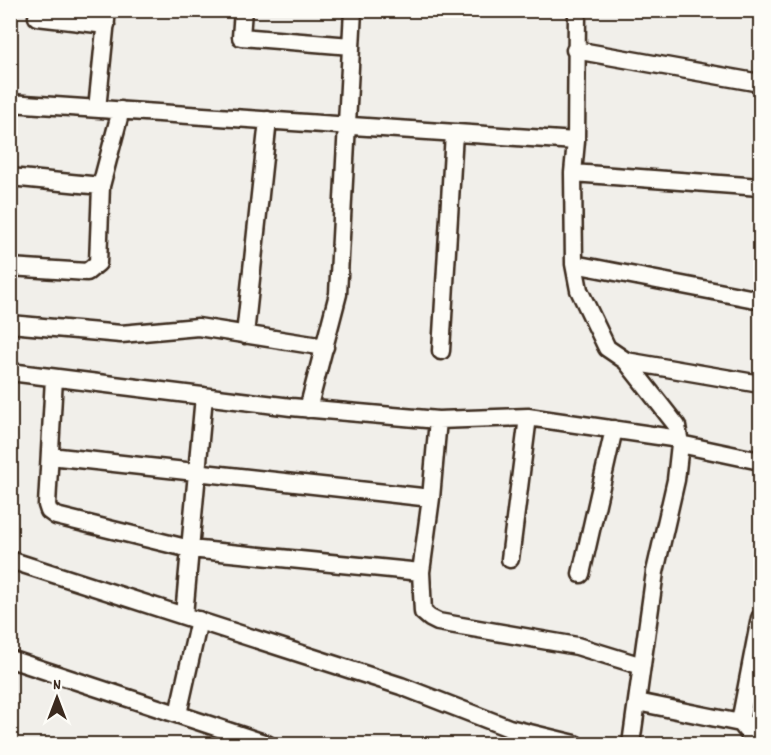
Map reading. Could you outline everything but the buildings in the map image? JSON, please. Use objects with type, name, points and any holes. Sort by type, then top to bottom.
[{"type":"street","points":[[243,10],[241,37],[351,46]]},
{"type":"street","points":[[308,409],[338,294],[353,10]]},
{"type":"street","points":[[577,10],[576,141],[573,173],[574,264],[579,290],[607,348],[626,361],[677,426],[679,442],[676,480],[655,572],[631,744]]},
{"type":"street","points":[[37,17],[107,18],[97,109]]},
{"type":"street","points":[[575,50],[760,83]]},
{"type":"street","points":[[10,103],[576,141]]},
{"type":"street","points":[[10,267],[87,272],[94,268],[100,257],[101,186],[121,110]]},
{"type":"street","points":[[245,335],[268,120]]},
{"type":"street","points":[[441,351],[454,133]]},
{"type":"street","points":[[573,173],[760,187]]},
{"type":"street","points":[[10,177],[101,186]]},
{"type":"street","points":[[574,264],[760,300]]},
{"type":"street","points":[[10,324],[121,334],[198,327],[325,347]]},
{"type":"street","points":[[626,361],[760,384]]},
{"type":"street","points":[[10,372],[308,409],[438,420],[528,417],[614,429],[760,461]]},
{"type":"street","points":[[54,378],[47,505],[49,511],[56,516],[190,549],[421,572]]},
{"type":"street","points":[[178,714],[191,618],[190,549],[204,396]]},
{"type":"street","points":[[510,559],[528,417]]},
{"type":"street","points":[[438,420],[421,572],[423,612],[438,622],[577,646],[642,666]]},
{"type":"street","points":[[581,574],[614,429]]},
{"type":"street","points":[[50,456],[431,498]]},
{"type":"street","points":[[10,560],[401,686],[509,728],[575,744]]},
{"type":"street","points":[[740,722],[758,640],[760,618]]},
{"type":"street","points":[[10,659],[267,744]]},
{"type":"street","points":[[637,702],[760,727]]},
{"type":"street","points":[[740,722],[757,744]]}]
